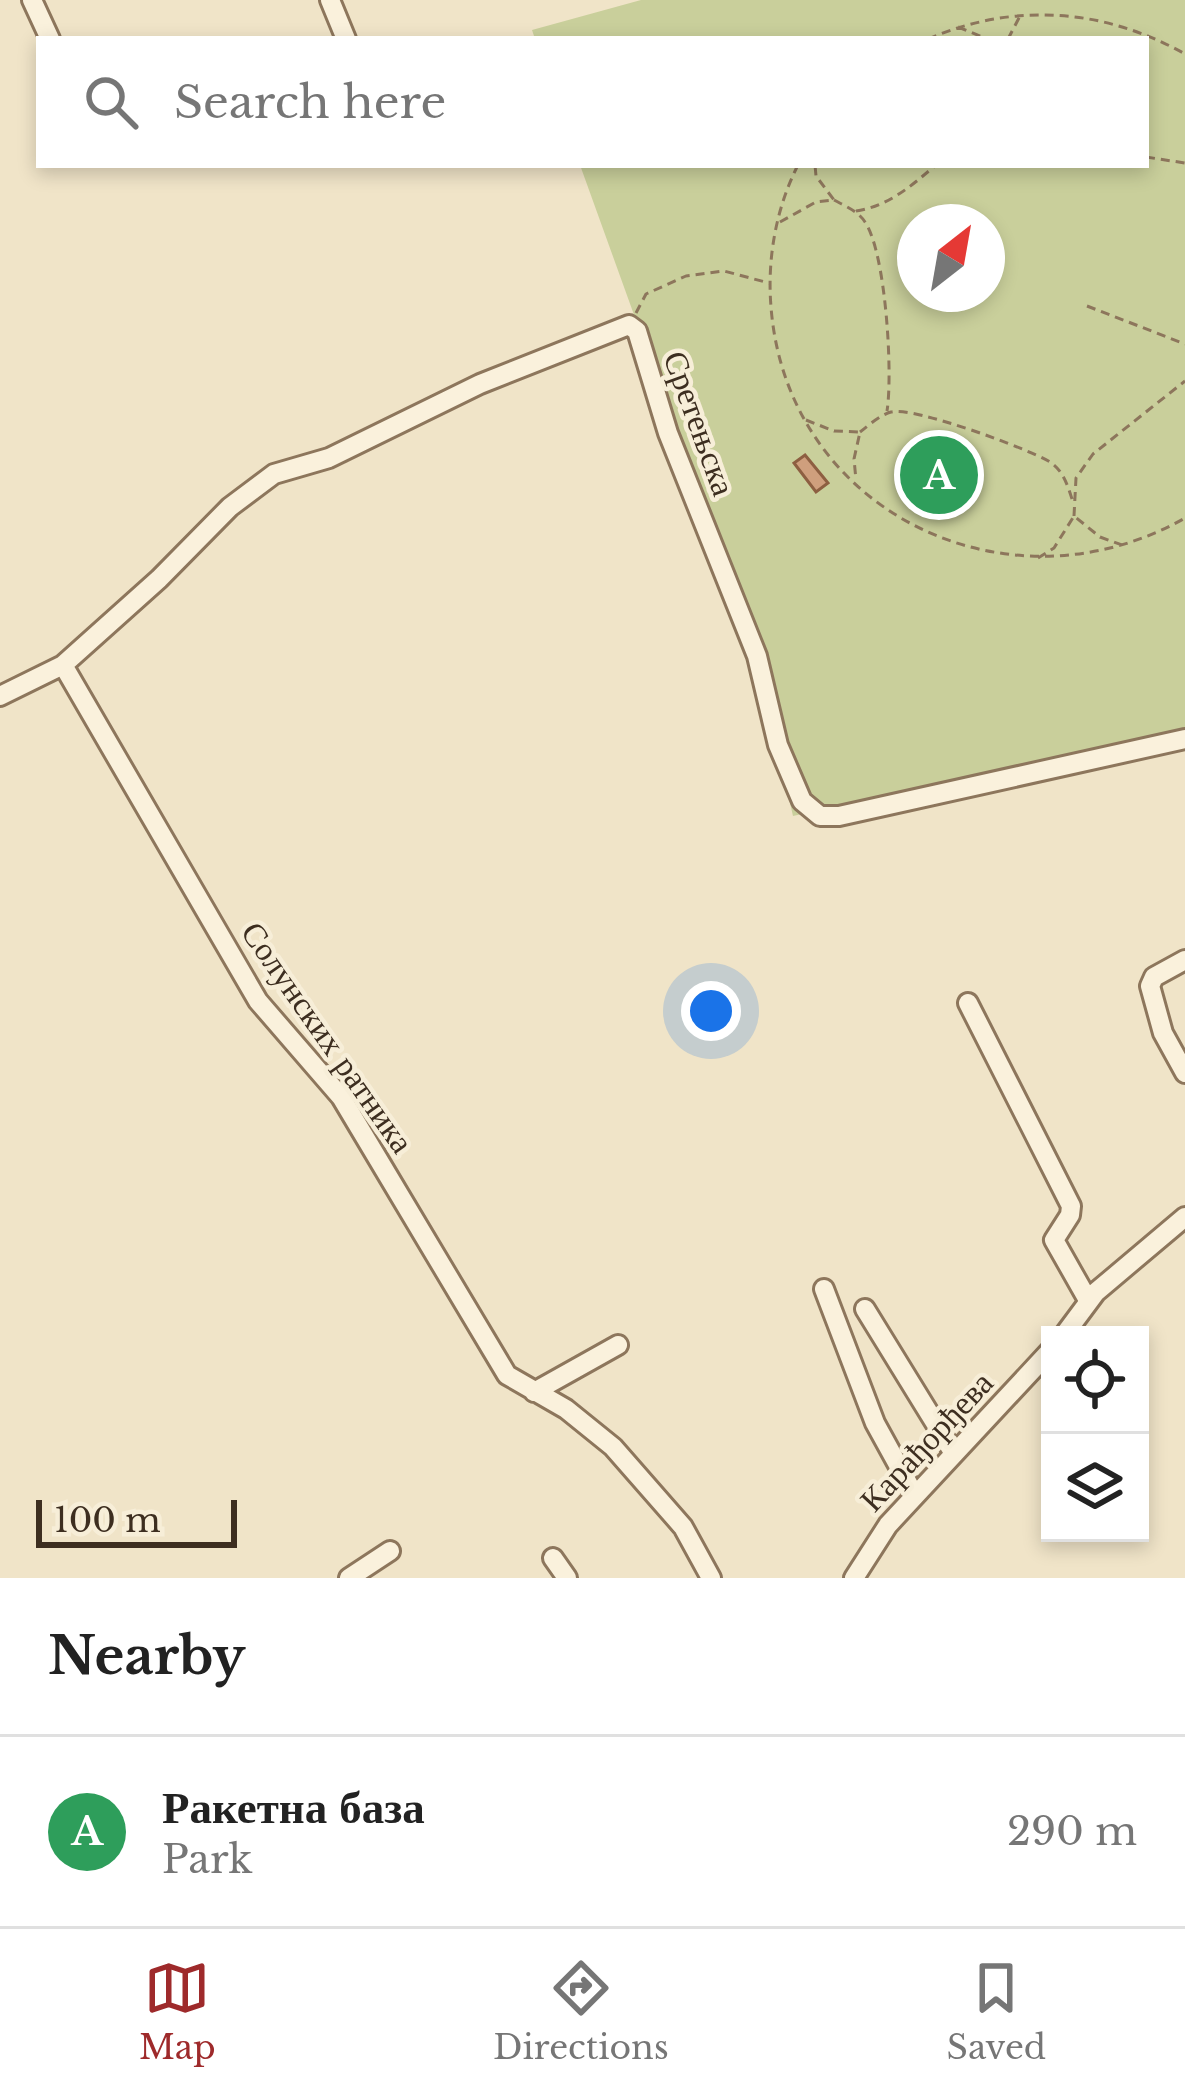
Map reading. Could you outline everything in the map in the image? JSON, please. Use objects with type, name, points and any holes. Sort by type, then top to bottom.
[{"type":"street","points":[[32,0],[49,36]]},
{"type":"street","points":[[330,0],[345,36]]},
{"type":"street","name":"Сретењска","points":[[63,665],[230,507],[274,474],[328,458],[480,384],[629,326],[637,331],[668,433],[758,656],[778,745],[802,801],[813,811],[838,816],[1185,739]]},
{"type":"street","points":[[0,696],[63,665]]},
{"type":"street","name":"Солунских ратника","points":[[63,665],[258,1001],[341,1097],[507,1375],[579,1418],[613,1447],[682,1527],[711,1578]]},
{"type":"street","points":[[1185,960],[1154,977],[1150,986],[1163,1034],[1185,1073]]},
{"type":"street","points":[[968,1003],[1071,1206],[1054,1240],[1088,1300]]},
{"type":"street","points":[[1070,1326],[1088,1300],[1185,1217]]},
{"type":"street","points":[[1164,1234],[1185,1242]]},
{"type":"street","points":[[824,1289],[874,1423],[914,1494]]},
{"type":"street","points":[[866,1309],[953,1452]]},
{"type":"street","points":[[534,1392],[618,1345]]},
{"type":"street","name":"Карађорђева","points":[[854,1578],[873,1543],[914,1494],[1041,1360]]},
{"type":"street","points":[[349,1578],[389,1551]]},
{"type":"street","points":[[553,1558],[567,1578]]},
{"type":"path","points":[[1010,36],[1021,14]]},
{"type":"path","points":[[935,36],[1021,14],[1095,18],[1147,36]]},
{"type":"path","points":[[956,27],[979,36]]},
{"type":"path","points":[[1149,37],[1185,54]]},
{"type":"path","points":[[1149,157],[1185,163]]},
{"type":"path","points":[[797,168],[776,224],[769,284],[779,354],[805,420],[856,485],[921,530],[958,545],[1036,559],[1125,546],[1185,518]]},
{"type":"path","points":[[815,168],[833,200],[854,211],[870,230],[878,259],[892,377],[886,412]]},
{"type":"path","points":[[854,211],[896,197],[933,168]]},
{"type":"path","points":[[776,224],[816,202],[833,200]]},
{"type":"path","points":[[629,326],[646,294],[686,276],[724,271],[769,284]]},
{"type":"path","points":[[1087,306],[1185,344]]},
{"type":"path","points":[[1036,559],[1054,548],[1074,516],[1076,478],[1094,454],[1185,381]]},
{"type":"path","points":[[805,420],[833,431],[860,432],[886,412],[904,410],[946,422],[1052,463],[1065,477],[1073,502]]},
{"type":"path","points":[[856,485],[854,459],[860,432]]},
{"type":"path","points":[[1074,516],[1100,537],[1125,546]]},
{"type":"green space","points":[[641,0],[1185,0],[1185,730],[793,816],[757,656],[581,168],[1149,168],[1149,36],[534,36],[532,30]]},
{"type":"building","points":[[805,455],[828,483],[816,492],[794,463]]},
{"type":"place","name":"Ракетна база","points":[[939,475]]}]
